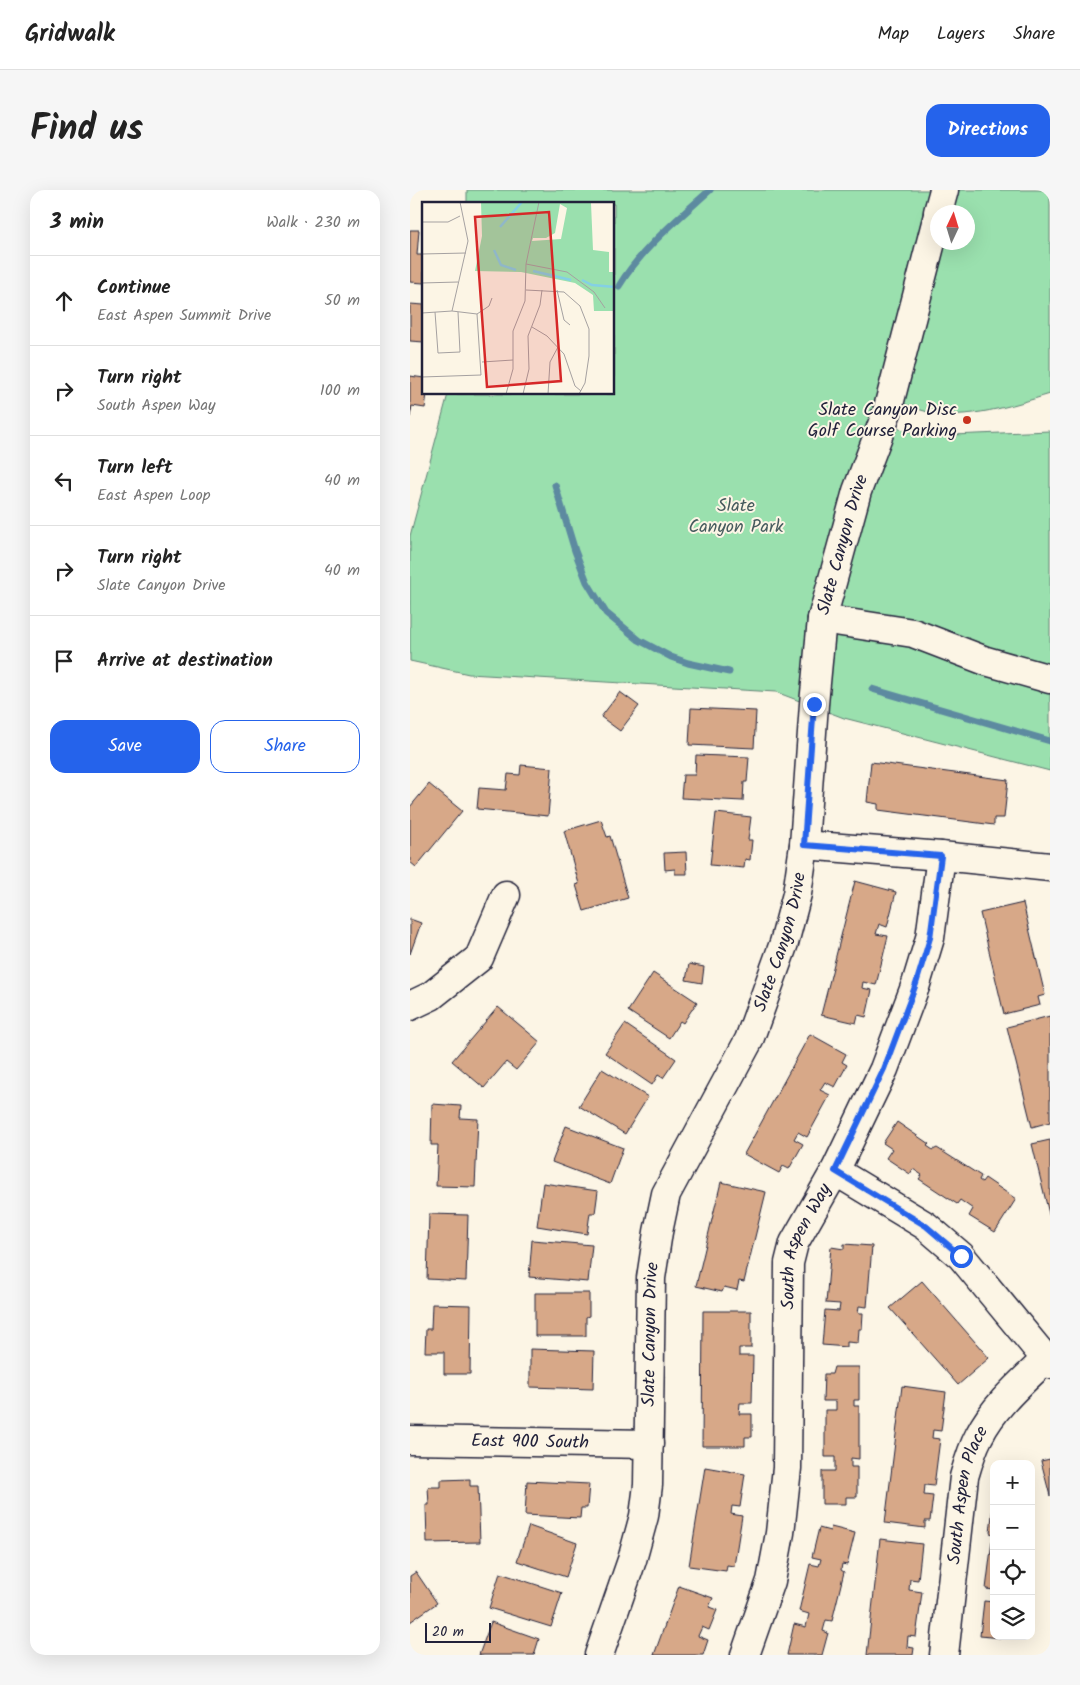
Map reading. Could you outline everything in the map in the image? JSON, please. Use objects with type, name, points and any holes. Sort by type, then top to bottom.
[{"type":"street","name":"Slate Canyon Drive","points":[[940,205],[944,190]]},
{"type":"street","name":"Slate Canyon Drive","points":[[599,1655],[632,1560],[644,1516],[648,1485],[651,1278],[666,1194],[749,1040],[784,943],[797,894],[804,845],[822,619],[857,491],[887,412],[930,245]]},
{"type":"street","points":[[822,619],[913,633],[986,661],[1050,679]]},
{"type":"street","points":[[804,845],[1050,867]]},
{"type":"street","name":"South Aspen Way","points":[[745,1655],[771,1581],[780,1533],[787,1468],[789,1263],[794,1243],[835,1171],[884,1069],[916,984],[930,938],[941,856]]},
{"type":"street","points":[[410,1006],[431,996],[480,958],[506,896]]},
{"type":"street","points":[[835,1171],[926,1226],[961,1256],[1048,1361]]},
{"type":"street","name":"South Aspen Place","points":[[944,1655],[964,1477],[970,1456],[979,1435],[990,1418],[1016,1387],[1048,1361]]},
{"type":"street","name":"East 900 South","points":[[410,1440],[649,1444]]},
{"type":"green space","name":"Slate Canyon Park","points":[[467,190],[1050,190],[1050,394],[989,410],[958,414],[928,412],[891,399],[884,425],[928,436],[1050,431],[1050,771],[844,718],[776,692],[469,674],[410,661],[410,536],[448,395],[615,395],[615,202],[467,202]]},
{"type":"building","points":[[410,230],[419,230],[417,255],[422,255],[422,283],[410,282]]},
{"type":"building","points":[[410,304],[422,305],[422,342],[410,341]]},
{"type":"building","points":[[410,376],[422,378],[422,395],[427,395],[425,408],[412,406],[410,417]]},
{"type":"building","points":[[620,692],[639,706],[620,731],[601,717]]},
{"type":"building","points":[[691,708],[756,711],[754,748],[689,745]]},
{"type":"building","points":[[696,755],[749,757],[747,782],[744,782],[743,801],[681,798],[683,775],[695,775]]},
{"type":"building","points":[[871,762],[1008,780],[1004,818],[994,818],[994,825],[878,810],[878,804],[867,802]]},
{"type":"building","points":[[521,765],[552,768],[548,816],[477,809],[479,788],[506,790],[508,774],[520,775]]},
{"type":"building","points":[[429,784],[462,811],[416,867],[410,862],[410,807]]},
{"type":"building","points":[[716,813],[751,817],[748,840],[752,840],[750,860],[745,859],[744,868],[710,865]]},
{"type":"building","points":[[601,820],[607,837],[610,836],[628,898],[584,911],[576,885],[579,884],[564,831]]},
{"type":"building","points":[[686,852],[687,874],[675,874],[675,869],[665,870],[664,853]]},
{"type":"building","points":[[855,881],[896,892],[887,927],[879,924],[876,934],[888,936],[876,985],[863,982],[862,988],[872,990],[866,1017],[858,1015],[856,1023],[821,1015]]},
{"type":"building","points":[[1023,903],[1045,995],[1038,997],[1040,1005],[1004,1014],[980,913]]},
{"type":"building","points":[[410,919],[421,923],[410,954]]},
{"type":"building","points":[[689,964],[704,967],[702,983],[686,980]]},
{"type":"building","points":[[653,973],[697,1002],[683,1023],[680,1021],[669,1038],[628,1011]]},
{"type":"building","points":[[498,1007],[540,1042],[516,1070],[506,1062],[484,1088],[452,1061]]},
{"type":"building","points":[[1050,1016],[1050,1122],[1032,1127],[1007,1027]]},
{"type":"building","points":[[625,1024],[676,1059],[663,1078],[658,1075],[652,1085],[605,1053]]},
{"type":"building","points":[[810,1034],[846,1054],[842,1062],[847,1065],[835,1087],[825,1082],[820,1090],[830,1095],[807,1137],[798,1132],[794,1139],[803,1144],[789,1169],[783,1166],[779,1173],[744,1154]]},
{"type":"building","points":[[602,1069],[648,1097],[625,1134],[579,1106]]},
{"type":"building","points":[[432,1104],[461,1106],[460,1118],[478,1119],[475,1187],[436,1186],[438,1145],[431,1145]]},
{"type":"building","points":[[897,1122],[929,1144],[927,1146],[933,1150],[937,1148],[981,1176],[979,1180],[982,1182],[985,1178],[1016,1199],[995,1232],[969,1216],[973,1209],[960,1200],[957,1204],[919,1179],[922,1175],[913,1169],[910,1174],[886,1158],[892,1149],[883,1143]]},
{"type":"building","points":[[566,1126],[623,1148],[610,1184],[552,1162]]},
{"type":"building","points":[[1050,1140],[1050,1218],[1032,1144]]},
{"type":"building","points":[[721,1182],[766,1192],[744,1282],[739,1281],[737,1290],[724,1287],[722,1292],[696,1286]]},
{"type":"building","points":[[543,1183],[598,1191],[595,1213],[590,1213],[587,1234],[537,1226]]},
{"type":"building","points":[[429,1214],[468,1215],[466,1281],[427,1279]]},
{"type":"building","points":[[532,1240],[592,1245],[588,1282],[529,1277]]},
{"type":"building","points":[[844,1244],[872,1246],[867,1307],[859,1306],[858,1313],[863,1313],[862,1329],[859,1329],[858,1343],[847,1342],[847,1347],[822,1345],[825,1310],[839,1311],[840,1304],[826,1303],[831,1247],[844,1249]]},
{"type":"building","points":[[922,1281],[989,1358],[958,1385],[890,1308]]},
{"type":"building","points":[[535,1293],[589,1293],[589,1316],[586,1317],[586,1336],[535,1336]]},
{"type":"building","points":[[432,1304],[471,1305],[470,1374],[444,1374],[444,1352],[425,1352],[426,1329],[431,1329]]},
{"type":"building","points":[[703,1311],[751,1311],[751,1348],[739,1348],[739,1356],[753,1356],[752,1403],[740,1403],[739,1414],[752,1414],[752,1437],[745,1437],[745,1446],[702,1446]]},
{"type":"building","points":[[530,1349],[594,1351],[593,1389],[530,1387]]},
{"type":"building","points":[[834,1367],[859,1367],[859,1400],[854,1400],[854,1406],[859,1406],[859,1459],[851,1458],[851,1467],[857,1467],[857,1497],[846,1497],[846,1504],[822,1504],[822,1471],[835,1471],[835,1457],[825,1457],[825,1410],[836,1410],[836,1401],[823,1401],[824,1374],[832,1374]]},
{"type":"building","points":[[902,1386],[946,1392],[941,1431],[933,1430],[932,1438],[940,1439],[934,1486],[925,1485],[924,1495],[933,1496],[930,1521],[925,1521],[925,1528],[885,1523]]},
{"type":"building","points":[[1050,1459],[1050,1496],[1041,1461]]},
{"type":"building","points":[[705,1467],[745,1474],[740,1507],[732,1506],[731,1514],[742,1516],[734,1566],[727,1565],[726,1571],[689,1566]]},
{"type":"building","points":[[470,1479],[470,1486],[478,1486],[480,1542],[427,1543],[426,1505],[429,1505],[428,1487],[441,1487],[441,1480]]},
{"type":"building","points":[[527,1481],[589,1484],[587,1508],[581,1508],[580,1518],[525,1515]]},
{"type":"building","points":[[529,1526],[577,1543],[566,1577],[517,1561]]},
{"type":"building","points":[[831,1527],[855,1533],[847,1565],[842,1564],[841,1570],[844,1572],[832,1621],[826,1620],[823,1631],[828,1633],[822,1655],[787,1655],[794,1624],[806,1627],[809,1614],[799,1611],[810,1564],[819,1566],[821,1559],[812,1557],[819,1528],[830,1531]]},
{"type":"building","points":[[880,1539],[922,1544],[918,1580],[910,1579],[909,1590],[922,1592],[916,1637],[908,1636],[907,1647],[914,1648],[913,1655],[867,1655]]},
{"type":"building","points":[[990,1557],[990,1590],[986,1589]]},
{"type":"building","points":[[416,1572],[437,1603],[410,1622],[410,1576]]},
{"type":"building","points":[[500,1573],[562,1593],[551,1627],[489,1608]]},
{"type":"building","points":[[679,1586],[713,1598],[709,1607],[717,1610],[709,1630],[702,1627],[698,1636],[708,1640],[703,1655],[654,1655]]},
{"type":"building","points":[[984,1601],[990,1602],[990,1637],[980,1636]]},
{"type":"building","points":[[491,1622],[539,1639],[534,1655],[479,1655]]},
{"type":"waterway","points":[[619,286],[649,247],[710,190]]},
{"type":"waterway","points":[[555,485],[575,551],[587,582],[606,613],[639,640],[671,657],[688,663],[729,672]]},
{"type":"waterway","points":[[872,689],[1050,741]]},
{"type":"place","name":"Slate Canyon Disc Golf Course Parking","points":[[967,420]]},
{"type":"route","points":[[814,704],[804,845],[941,856],[930,938],[916,984],[884,1069],[835,1171],[926,1226],[961,1256]]}]
